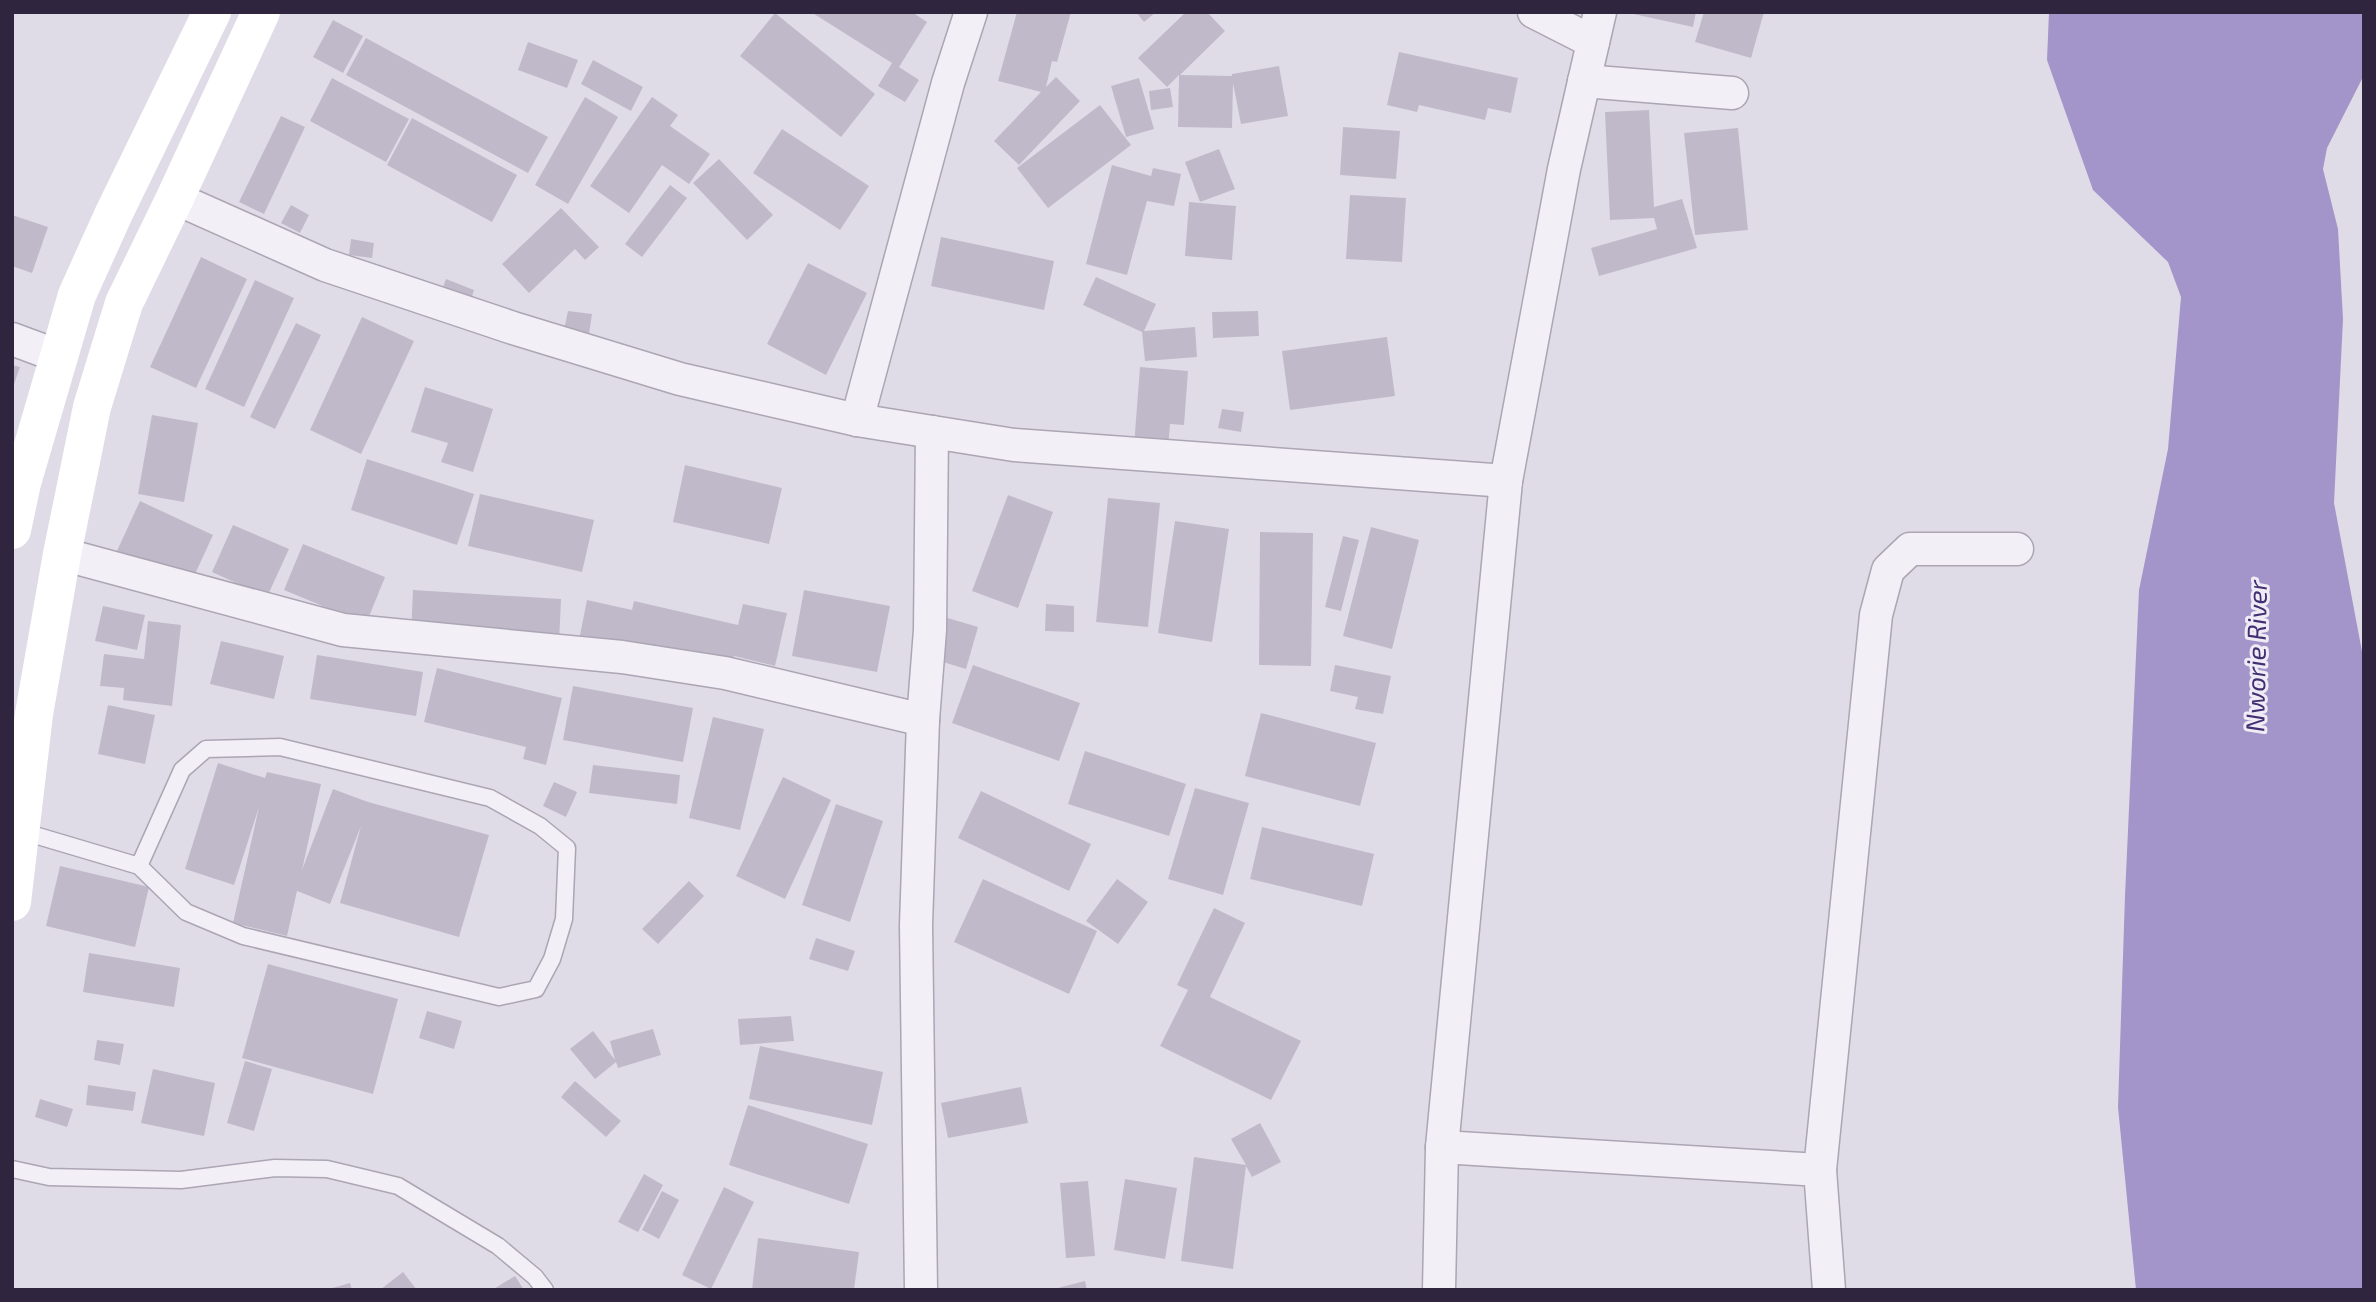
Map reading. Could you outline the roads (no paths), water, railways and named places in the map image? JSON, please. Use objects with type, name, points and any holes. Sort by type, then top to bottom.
[{"type":"main road","points":[[12,530],[22,483],[77,295],[212,12]]},
{"type":"main road","points":[[12,902],[34,714],[62,554],[92,407],[124,303],[176,198],[261,12]]},
{"type":"street","points":[[857,420],[948,83],[971,12]]},
{"type":"street","points":[[1439,1290],[1442,1147],[1506,481],[1564,169],[1597,27],[1534,12]]},
{"type":"street","points":[[1584,81],[1732,93]]},
{"type":"street","points":[[176,198],[326,265],[513,328],[680,379],[857,420],[1014,445],[1506,481]]},
{"type":"street","points":[[12,340],[58,356]]},
{"type":"street","points":[[921,1290],[916,925],[923,720],[930,629],[932,432]]},
{"type":"street","points":[[1829,1290],[1820,1170],[1876,615],[1888,570],[1910,549],[2017,549]]},
{"type":"street","points":[[62,554],[343,630],[622,657],[725,673],[923,720]]},
{"type":"street","points":[[1442,1147],[1820,1170]]},
{"type":"lane","points":[[21,831],[139,866],[186,912],[243,936],[499,997],[536,989],[552,959],[564,919],[567,848],[540,826],[490,797],[280,747],[206,749],[182,770],[139,866]]},
{"type":"lane","points":[[12,1169],[49,1177],[181,1180],[275,1168],[327,1169],[398,1186],[498,1246],[535,1277],[545,1290]]},
{"type":"water","name":"Nworie River","points":[[2049,12],[2364,12],[2364,75],[2327,148],[2323,169],[2338,229],[2343,319],[2334,503],[2364,662],[2364,1290],[2136,1290],[2118,1107],[2125,896],[2139,590],[2168,449],[2181,297],[2168,262],[2093,190],[2047,60]]}]
